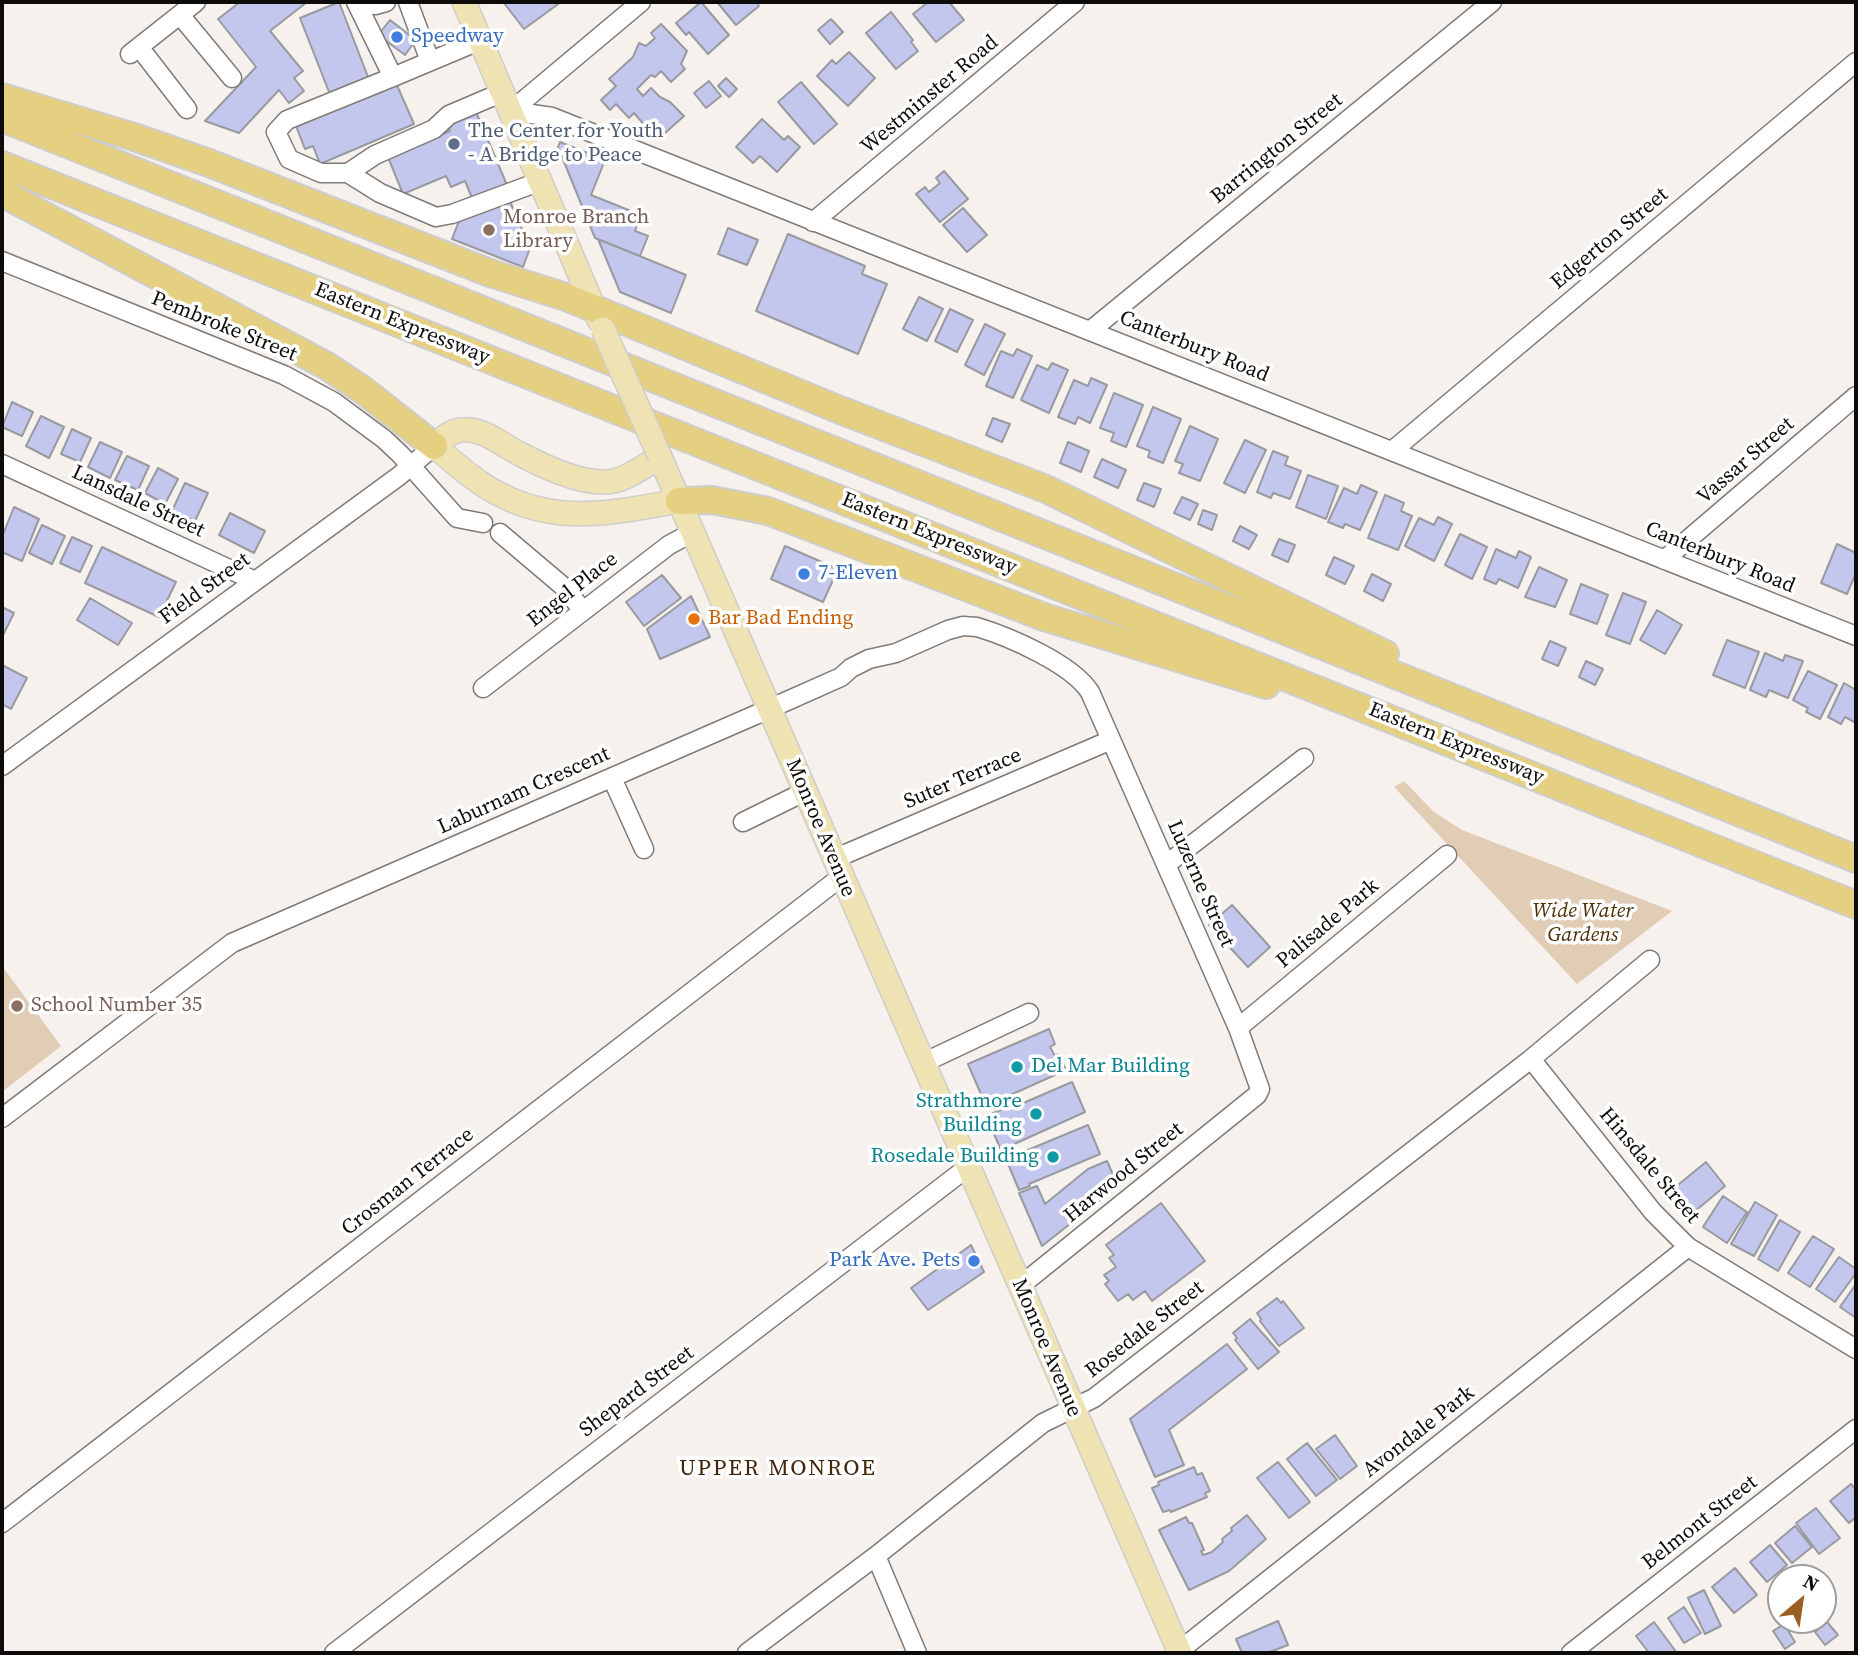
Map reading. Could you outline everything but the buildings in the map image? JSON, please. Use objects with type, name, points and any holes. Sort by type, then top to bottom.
[{"type":"highway","points":[[2,97],[181,153],[455,260],[566,297],[599,319],[1059,495],[1573,746]]},
{"type":"highway","name":"Eastern Expressway","points":[[2,118],[1856,859]]},
{"type":"highway","name":"Eastern Expressway","points":[[2,164],[1452,742],[1856,907]]},
{"type":"highway","points":[[2,193],[327,366],[434,446]]},
{"type":"highway","points":[[679,501],[712,500],[768,511],[1035,614],[1452,742]]},
{"type":"main road","name":"Monroe Avenue","points":[[464,2],[599,319],[1179,1652]]},
{"type":"main road","points":[[660,457],[621,478],[605,482],[586,480],[557,470],[472,430],[454,432],[434,446],[498,494],[543,510],[589,515],[679,501]]},
{"type":"street","points":[[187,109],[134,50],[196,2]]},
{"type":"street","points":[[356,2],[393,77]]},
{"type":"street","points":[[374,2],[375,5],[386,2]]},
{"type":"street","points":[[408,2],[430,61]]},
{"type":"street","points":[[348,173],[375,155],[434,129],[449,115],[507,101],[640,2]]},
{"type":"street","name":"Westminster Road","points":[[813,222],[1075,2]]},
{"type":"street","name":"Barrington Street","points":[[1090,331],[1492,2]]},
{"type":"street","points":[[180,15],[232,78]]},
{"type":"street","points":[[481,40],[287,120],[276,132],[289,159],[321,173],[348,173],[380,193],[436,218],[541,181]]},
{"type":"street","name":"Edgerton Street","points":[[1392,451],[1856,62]]},
{"type":"street","name":"Canterbury Road","points":[[507,101],[1856,636]]},
{"type":"street","name":"Pembroke Street","points":[[2,261],[304,384],[334,402],[391,445],[457,519],[483,523]]},
{"type":"street","name":"Vassar Street","points":[[1664,560],[1856,396]]},
{"type":"street","name":"Field Street","points":[[2,766],[10,750],[255,581],[411,466],[434,446]]},
{"type":"street","name":"Lansdale Street","points":[[2,464],[255,581]]},
{"type":"street","points":[[500,533],[565,588],[583,611]]},
{"type":"street","name":"Engel Place","points":[[484,688],[669,545],[693,533]]},
{"type":"street","name":"Laburnam Crescent","points":[[2,1118],[232,943],[841,677],[851,668],[869,659],[896,653],[948,630],[970,626],[992,633],[1064,666],[1078,677],[1090,692]]},
{"type":"street","name":"Luzerne Street","points":[[1090,692],[1238,1028],[1259,1083],[1257,1095]]},
{"type":"street","name":"Suter Terrace","points":[[838,868],[1111,740]]},
{"type":"street","points":[[1167,864],[1304,758]]},
{"type":"street","points":[[612,778],[644,849]]},
{"type":"street","points":[[743,821],[804,792]]},
{"type":"street","name":"Palisade Park","points":[[1238,1028],[1447,855]]},
{"type":"street","name":"Crosman Terrace","points":[[2,1523],[838,868]]},
{"type":"street","name":"Rosedale Street","points":[[747,1653],[876,1556],[1043,1423],[1094,1398],[1531,1059],[1650,960]]},
{"type":"street","points":[[923,1063],[1029,1013]]},
{"type":"street","name":"Hinsdale Street","points":[[1531,1059],[1653,1212],[1688,1247],[1856,1349]]},
{"type":"street","name":"Harwood Street","points":[[1020,1286],[1257,1095]]},
{"type":"street","name":"Shepard Street","points":[[334,1653],[968,1167]]},
{"type":"street","name":"Avondale Park","points":[[1179,1652],[1688,1247]]},
{"type":"street","name":"Belmont Street","points":[[1571,1653],[1856,1429]]},
{"type":"street","points":[[876,1556],[917,1653]]},
{"type":"green space","name":"Wide Water Gardens","points":[[1404,781],[1434,812],[1462,830],[1672,911],[1577,984],[1394,787]]},
{"type":"green space","name":"School Number 35","points":[[2,966],[61,1046],[2,1092]]},
{"type":"place","name":"Speedway","points":[[397,37]]},
{"type":"place","name":"The Center for Youth - A Bridge to Peace","points":[[454,144]]},
{"type":"place","name":"Monroe Branch Library","points":[[489,230]]},
{"type":"place","name":"7-Eleven","points":[[804,574]]},
{"type":"place","name":"Bar Bad Ending","points":[[694,619]]},
{"type":"place","name":"School Number 35","points":[[17,1006]]},
{"type":"place","name":"Del Mar Building","points":[[1017,1067]]},
{"type":"place","name":"Strathmore Building","points":[[1036,1114]]},
{"type":"place","name":"Rosedale Building","points":[[1053,1157]]},
{"type":"place","name":"Park Ave. Pets","points":[[974,1261]]},
{"type":"district","name":"UPPER MONROE","points":[[778,1469]]}]
